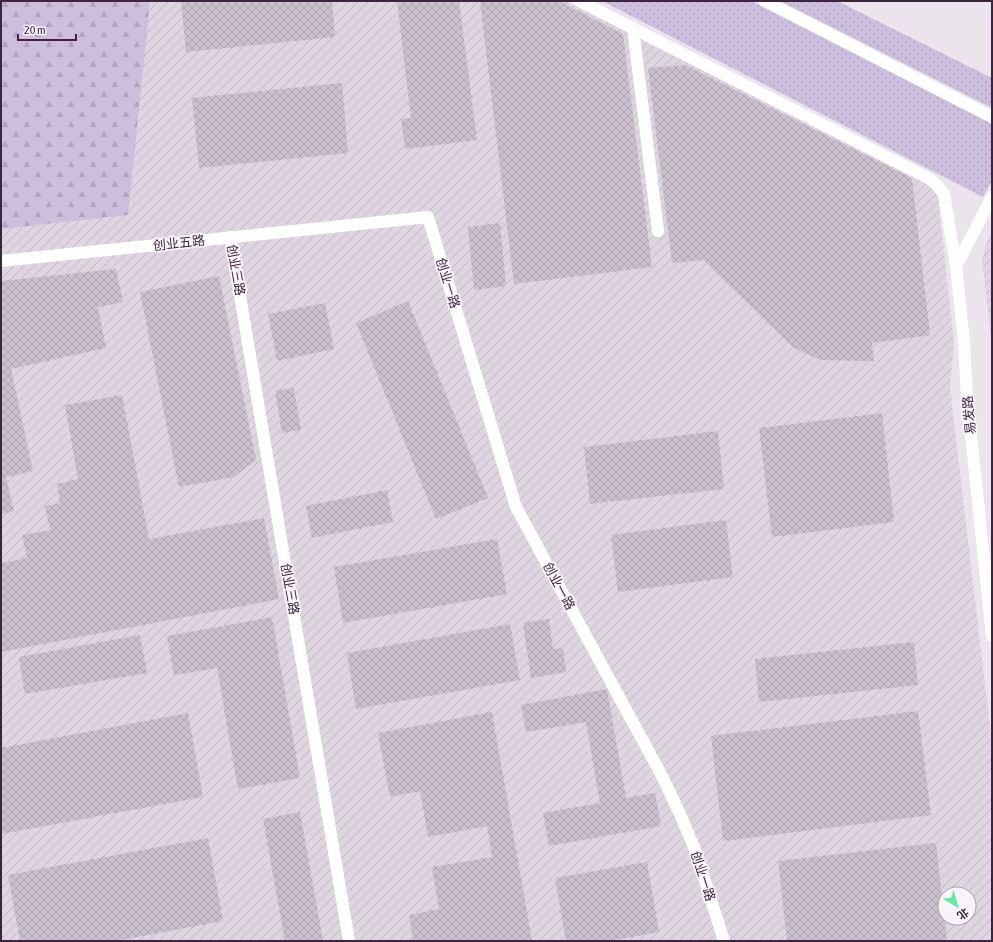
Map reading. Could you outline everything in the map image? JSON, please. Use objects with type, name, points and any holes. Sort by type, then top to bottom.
[{"type":"street","points":[[579,1],[633,28],[658,231]]},
{"type":"street","points":[[765,1],[992,117]]},
{"type":"street","name":"易发路","points":[[633,28],[930,179],[944,194],[956,266],[964,343],[967,396],[992,636]]},
{"type":"street","points":[[956,266],[992,196]]},
{"type":"street","name":"创业五路","points":[[1,261],[428,217]]},
{"type":"street","name":"创业一路","points":[[428,217],[516,507],[662,776],[696,852],[724,941]]},
{"type":"street","name":"创业三路","points":[[230,237],[349,941]]},
{"type":"shaded area","points":[[1,1],[566,1],[928,184],[938,197],[954,343],[950,388],[992,743],[992,941],[1,941]]},
{"type":"shaded area","points":[[992,231],[992,347],[982,260],[986,244]]},
{"type":"green space","points":[[1,1],[150,1],[128,215],[1,229]]},
{"type":"green space","points":[[602,1],[751,1],[992,124],[992,180],[983,197]]},
{"type":"green space","points":[[780,1],[837,1],[992,78],[992,108]]},
{"type":"building","points":[[181,1],[332,1],[335,37],[186,52]]},
{"type":"building","points":[[397,1],[459,1],[477,140],[405,149],[401,119],[411,118]]},
{"type":"building","points":[[480,1],[559,1],[623,34],[652,267],[514,284]]},
{"type":"building","points":[[685,65],[912,178],[930,335],[872,343],[874,361],[820,360],[794,348],[703,260],[672,263],[648,68]]},
{"type":"building","points":[[342,83],[348,153],[199,168],[192,98]]},
{"type":"building","points":[[500,223],[506,286],[474,290],[468,227]]},
{"type":"building","points":[[116,269],[123,302],[98,307],[106,348],[11,369],[33,471],[6,477],[14,511],[1,514],[1,281]]},
{"type":"building","points":[[219,276],[256,460],[234,477],[179,487],[140,292]]},
{"type":"building","points":[[408,301],[488,498],[436,519],[356,323]]},
{"type":"building","points":[[325,303],[334,349],[277,361],[268,314]]},
{"type":"building","points":[[294,388],[301,430],[282,433],[275,391]]},
{"type":"building","points":[[122,395],[149,539],[264,518],[279,599],[1,652],[1,563],[27,558],[22,535],[50,530],[45,506],[60,503],[57,484],[78,479],[65,405]]},
{"type":"building","points":[[882,413],[894,522],[772,537],[759,428]]},
{"type":"building","points":[[718,431],[724,489],[590,504],[584,447]]},
{"type":"building","points":[[387,490],[393,522],[312,538],[306,506]]},
{"type":"building","points":[[726,520],[733,577],[618,592],[611,535]]},
{"type":"building","points":[[497,539],[507,594],[343,623],[334,567]]},
{"type":"building","points":[[272,617],[300,778],[238,789],[217,668],[174,675],[167,636]]},
{"type":"building","points":[[549,619],[553,649],[563,648],[566,672],[531,678],[523,623]]},
{"type":"building","points":[[510,624],[520,680],[356,709],[347,653]]},
{"type":"building","points":[[140,635],[147,673],[25,694],[19,657]]},
{"type":"building","points":[[914,642],[918,685],[759,702],[755,659]]},
{"type":"building","points":[[607,689],[626,798],[655,793],[661,826],[549,846],[543,813],[600,803],[586,722],[526,732],[521,705]]},
{"type":"building","points":[[918,711],[931,815],[723,841],[711,736]]},
{"type":"building","points":[[492,712],[532,941],[413,941],[409,915],[439,909],[432,867],[492,857],[487,826],[428,837],[420,791],[390,797],[378,733]]},
{"type":"building","points":[[188,713],[203,797],[1,834],[1,748]]},
{"type":"building","points":[[300,812],[323,941],[285,941],[263,819]]},
{"type":"building","points":[[208,838],[223,921],[116,941],[20,941],[8,875]]},
{"type":"building","points":[[936,843],[941,886],[937,886],[937,926],[945,926],[947,941],[787,941],[778,861]]},
{"type":"building","points":[[647,862],[659,932],[609,941],[566,941],[555,878]]}]
